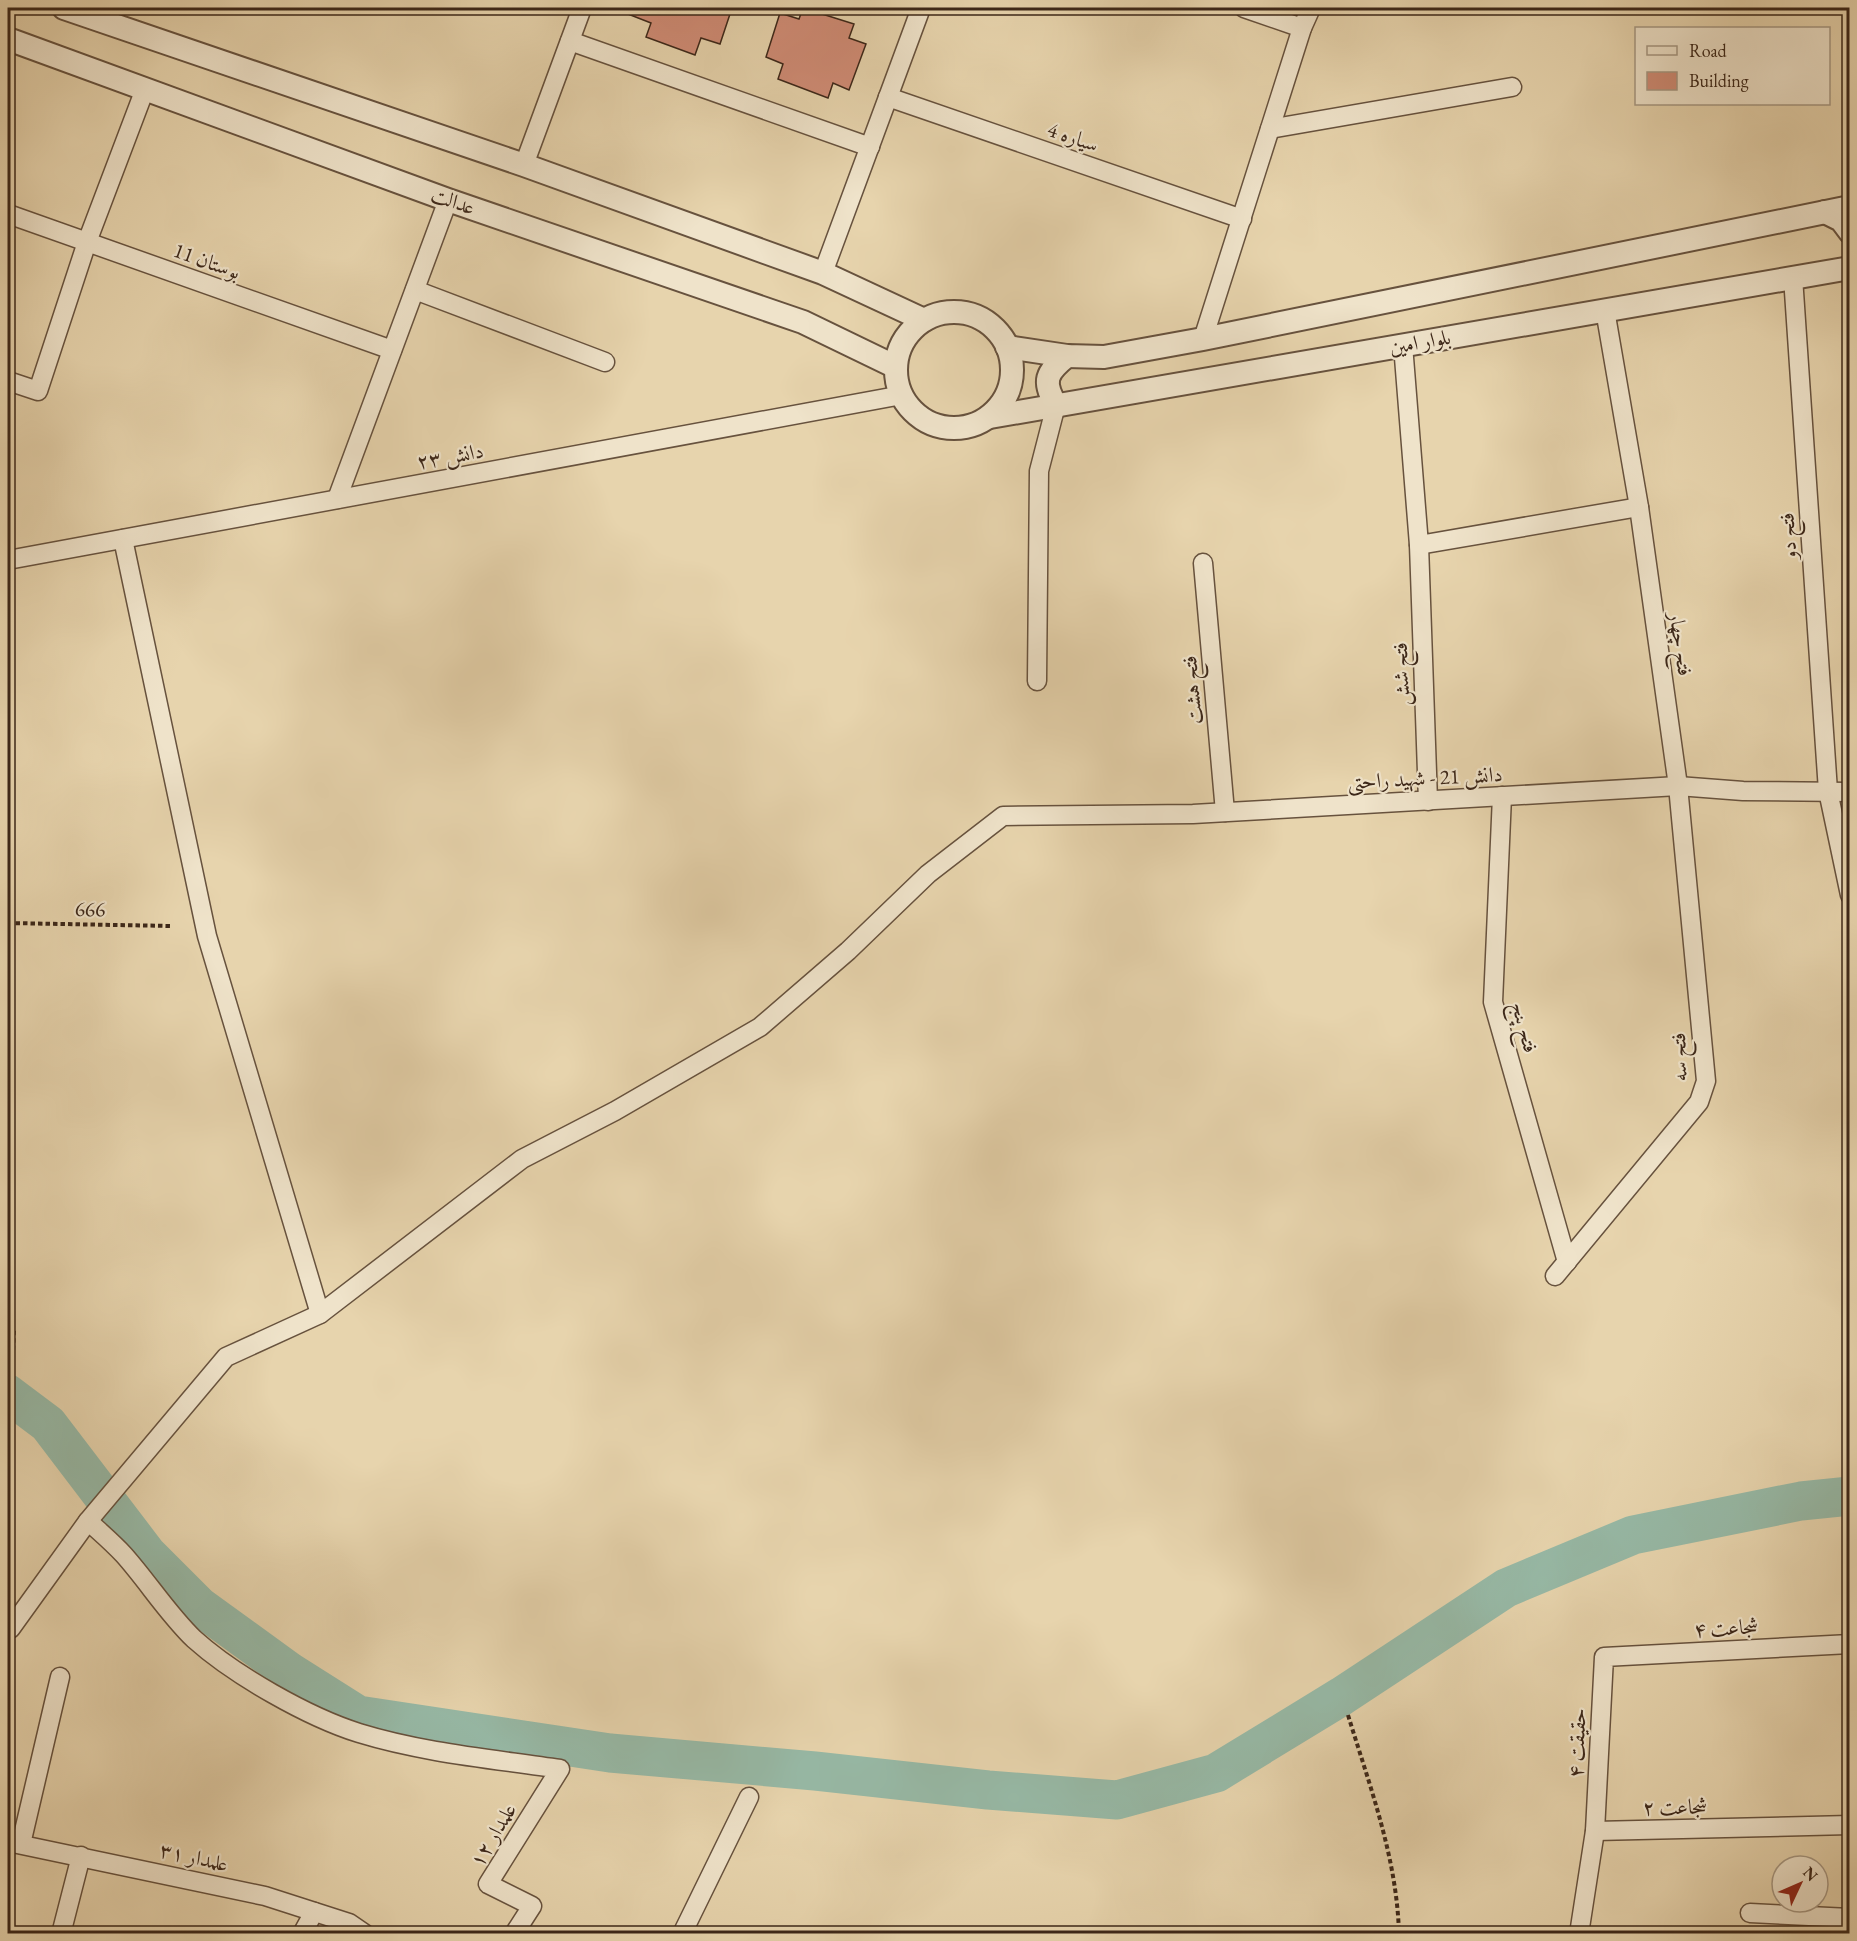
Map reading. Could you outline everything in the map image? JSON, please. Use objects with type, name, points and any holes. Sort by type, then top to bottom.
[{"type":"street","points":[[64,8],[524,165],[823,273],[924,320]]},
{"type":"street","points":[[524,165],[582,8]]},
{"type":"street","points":[[823,273],[921,8]]},
{"type":"street","points":[[1244,8],[1302,28]]},
{"type":"street","points":[[1203,339],[1302,28],[1311,8]]},
{"type":"street","name":"عدالت","points":[[8,39],[448,200],[803,322],[896,367]]},
{"type":"street","points":[[570,41],[870,147]]},
{"type":"street","points":[[1270,129],[1512,87]]},
{"type":"street","points":[[8,381],[38,391],[87,242],[145,89]]},
{"type":"street","name":"سیاره 4","points":[[888,97],[1242,219]]},
{"type":"street","points":[[338,499],[448,200]]},
{"type":"street","points":[[1008,347],[1067,356],[1104,357],[1203,339],[1850,207]]},
{"type":"street","points":[[1825,212],[1841,220],[1850,232]]},
{"type":"street","name":"بوستان 11","points":[[8,214],[392,350]]},
{"type":"street","name":"بلوار امین","points":[[990,417],[1793,277],[1847,265]]},
{"type":"street","name":"فتح دو","points":[[1793,277],[1828,791],[1850,895]]},
{"type":"street","points":[[415,290],[605,363]]},
{"type":"street","name":"فتح چهار","points":[[1605,310],[1639,507],[1678,786]]},
{"type":"street","points":[[965,313],[978,317],[1000,335],[1008,347],[1012,370],[1011,382],[1008,394],[990,417],[963,428],[948,428],[934,425],[921,418],[910,408],[897,381],[898,353],[904,340],[924,320],[937,314],[965,313]]},
{"type":"street","name":"فتح شش","points":[[1403,345],[1419,545],[1428,801]]},
{"type":"street","points":[[1037,681],[1039,471],[1056,405],[1048,392],[1047,378],[1054,366],[1067,356]]},
{"type":"street","name":"دانش ۲۳","points":[[8,560],[902,395]]},
{"type":"street","points":[[1419,545],[1639,507]]},
{"type":"street","points":[[8,1627],[11,1628],[88,1521],[226,1357],[320,1314],[207,936],[123,539]]},
{"type":"street","name":"فتح هشت","points":[[1203,563],[1225,812]]},
{"type":"street","name":"دانش 21 - شهید راحتی","points":[[320,1314],[522,1159],[615,1111],[760,1027],[848,951],[928,874],[1002,816],[1225,812],[1678,786],[1743,791],[1850,792]]},
{"type":"street","name":"فتح سه","points":[[1561,1269],[1699,1102],[1706,1081],[1678,786]]},
{"type":"street","name":"فتح پنج","points":[[1502,796],[1493,1002],[1561,1269]]},
{"type":"street","name":"علمدار ۱۲","points":[[88,1521],[123,1554],[194,1638],[241,1675],[276,1695],[326,1720],[359,1733],[410,1745],[560,1768],[488,1884],[532,1906],[514,1934]]},
{"type":"street","name":"شجاعت ۴","points":[[1604,1657],[1850,1644]]},
{"type":"street","name":"حقیقت ۴","points":[[1580,1934],[1595,1831],[1604,1657]]},
{"type":"street","points":[[14,1843],[60,1677]]},
{"type":"street","points":[[682,1934],[748,1797]]},
{"type":"street","name":"شجاعت ۲","points":[[1595,1831],[1850,1825]]},
{"type":"street","name":"علمدار ۳۱","points":[[14,1843],[265,1896],[349,1923],[364,1934]]},
{"type":"street","points":[[61,1934],[81,1856]]},
{"type":"street","points":[[302,1934],[314,1912]]},
{"type":"street","points":[[1750,1913],[1850,1918]]},
{"type":"path","name":"666","points":[[8,923],[171,926]]},
{"type":"path","points":[[8,1317],[14,1329],[11,1397]]},
{"type":"path","points":[[1348,1715],[1391,1858],[1399,1934]]},
{"type":"building","points":[[616,8],[732,8],[720,44],[701,38],[695,55],[646,37],[651,23]]},
{"type":"building","points":[[803,8],[854,24],[849,38],[866,44],[849,90],[833,83],[828,98],[778,79],[783,64],[766,57],[780,13],[799,19]]},
{"type":"waterway","points":[[8,1394],[48,1424],[147,1554],[199,1606],[290,1672],[358,1715],[610,1753],[815,1771],[988,1790],[1117,1800],[1216,1773],[1342,1696],[1506,1588],[1633,1535],[1801,1501],[1850,1496]]}]
